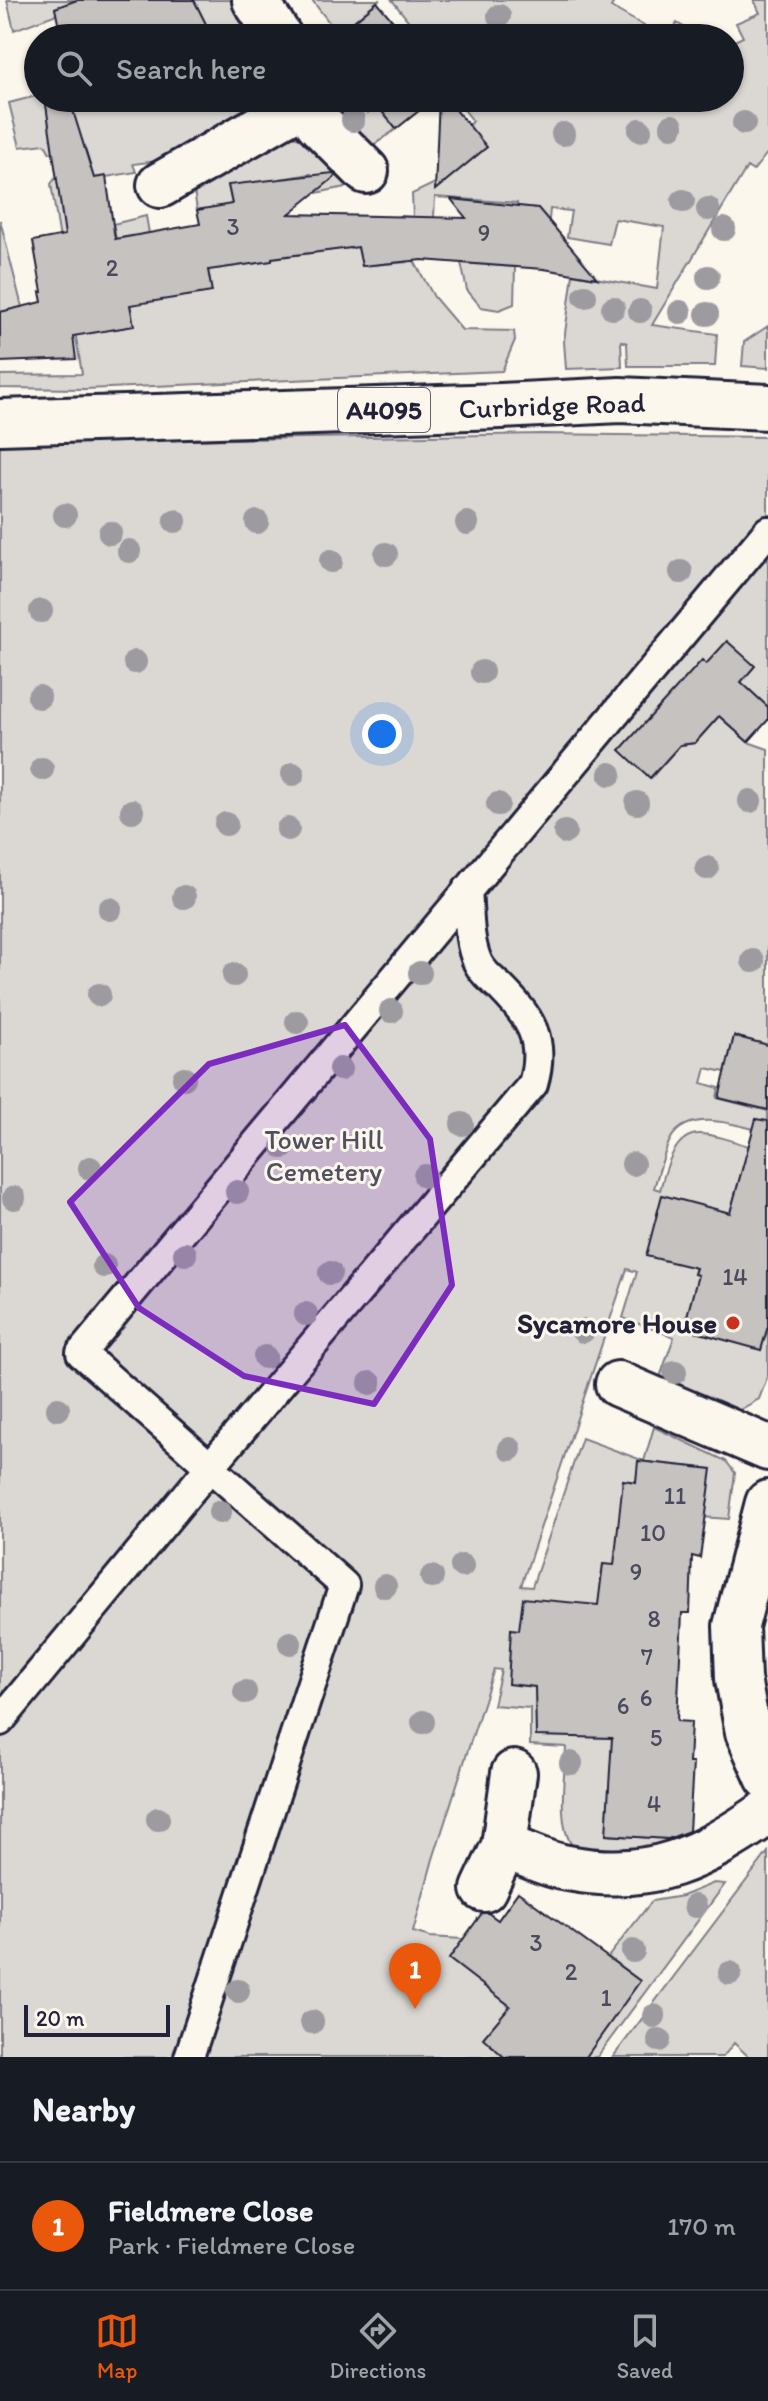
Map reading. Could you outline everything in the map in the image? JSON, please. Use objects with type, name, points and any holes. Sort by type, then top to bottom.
[{"type":"street","points":[[255,0],[271,24]]},
{"type":"street","points":[[160,185],[284,112]]},
{"type":"street","points":[[311,112],[318,123],[366,171]]},
{"type":"street","name":"Curbridge Road","points":[[0,422],[620,400],[768,407]]},
{"type":"street","points":[[618,1384],[768,1448]]},
{"type":"street","points":[[768,1503],[736,1626],[738,1679],[748,1732],[768,1777]]},
{"type":"street","points":[[484,1889],[504,1846],[514,1773]]},
{"type":"street","points":[[504,1846],[566,1868],[612,1873],[646,1871],[691,1858],[768,1812]]},
{"type":"lane","points":[[189,2057],[344,1585],[81,1353],[768,531]]},
{"type":"lane","points":[[0,1721],[533,1084],[538,1062],[535,1035],[523,1011],[479,965],[473,943],[467,890]]},
{"type":"highlighted area","points":[[345,1025],[430,1139],[452,1285],[374,1404],[244,1376],[139,1308],[70,1202],[209,1064]]},
{"type":"green space","points":[[7,0],[77,0],[55,8],[57,14],[14,30]]},
{"type":"green space","points":[[194,0],[230,0],[249,24],[206,24]]},
{"type":"green space","points":[[312,0],[379,0],[350,24],[330,24]]},
{"type":"green space","points":[[392,0],[615,0],[611,7],[641,24],[411,24]]},
{"type":"green space","points":[[754,0],[768,0],[768,152],[753,171],[747,167],[652,325],[717,334],[715,366],[628,366],[627,343],[621,341],[622,367],[566,369],[564,341],[573,274],[657,289],[664,227],[615,219],[609,244],[567,237],[571,211],[550,209],[545,262],[517,213],[517,203],[435,197],[434,217],[413,259],[434,297],[462,330],[514,331],[515,340],[502,371],[85,389],[0,388],[0,375],[82,374],[51,184],[57,176],[90,166],[83,144],[50,153],[45,144],[20,147],[9,103],[24,99],[24,112],[250,112],[172,159],[133,164],[136,172],[58,185],[90,333],[134,326],[129,299],[140,235],[116,239],[113,224],[146,216],[152,251],[164,249],[172,298],[211,292],[208,270],[272,261],[228,185],[232,204],[197,210],[192,177],[284,136],[307,138],[345,179],[346,187],[316,193],[311,174],[280,179],[294,255],[358,247],[362,266],[407,262],[399,216],[413,217],[412,194],[454,174],[445,144],[473,121],[466,112],[744,112],[744,24],[736,23],[760,13]]},
{"type":"green space","points":[[337,112],[383,112],[396,129],[370,148],[355,139]]},
{"type":"green space","points":[[0,220],[22,307],[0,312]]},
{"type":"green space","points":[[461,263],[515,267],[514,304],[499,310],[481,307],[467,290]]},
{"type":"green space","points":[[768,326],[768,368],[742,366],[744,342]]},
{"type":"green space","name":"Tower Hill Cemetery","points":[[542,434],[768,437],[768,707],[741,682],[702,661],[621,750],[651,778],[680,745],[695,743],[719,716],[748,742],[768,749],[768,1045],[734,1036],[725,1072],[706,1068],[702,1083],[719,1088],[717,1098],[768,1111],[768,1133],[715,1121],[689,1124],[678,1130],[670,1140],[654,1188],[660,1190],[676,1147],[689,1136],[710,1135],[749,1146],[730,1213],[711,1208],[694,1274],[711,1279],[687,1315],[761,1350],[768,1326],[768,1375],[759,1399],[736,1412],[659,1380],[674,1337],[623,1318],[637,1272],[627,1269],[521,1586],[532,1587],[582,1438],[644,1461],[654,1427],[726,1461],[735,1473],[729,1519],[701,1517],[711,1469],[639,1461],[636,1482],[623,1481],[618,1566],[603,1564],[601,1581],[619,1718],[606,1835],[688,1840],[651,1853],[576,1850],[565,1830],[563,1816],[566,1747],[530,1745],[530,1708],[493,1705],[501,1670],[494,1669],[413,1932],[430,1937],[463,1939],[599,2038],[640,1981],[608,1957],[652,1901],[682,1896],[714,1883],[725,1884],[597,2057],[0,2057],[0,443]]},
{"type":"green space","points":[[768,1852],[768,2057],[749,2057],[734,2043],[723,2057],[613,2057]]},
{"type":"building","points":[[77,0],[194,0],[206,24],[58,24],[55,8]]},
{"type":"building","points":[[377,2],[395,24],[351,24]]},
{"type":"building","points":[[47,112],[73,112],[94,178],[106,176],[115,239],[200,224],[197,210],[232,204],[228,185],[333,173],[336,176],[289,214],[466,218],[451,199],[538,208],[597,278],[544,269],[422,260],[362,266],[358,247],[272,258],[272,261],[208,270],[212,292],[130,305],[134,326],[73,336],[76,359],[0,362],[0,312],[42,302],[33,241],[65,235]]},
{"type":"building","points":[[382,112],[417,112],[396,129]]},
{"type":"building","points":[[438,112],[458,112],[487,147],[435,190]]},
{"type":"building","points":[[727,641],[755,666],[741,682],[768,707],[768,720],[748,742],[719,716],[695,743],[680,745],[650,778],[620,750],[702,660],[706,664]]},
{"type":"building","points":[[734,1036],[768,1045],[768,1110],[719,1098]]},
{"type":"building","points":[[756,1119],[768,1121],[768,1326],[761,1350],[696,1332],[700,1319],[687,1316],[698,1275],[694,1274],[696,1268],[646,1256],[662,1195],[730,1213]]},
{"type":"building","points":[[638,1461],[712,1469],[700,1558],[692,1556],[690,1613],[682,1613],[677,1721],[691,1722],[689,1763],[693,1763],[689,1831],[668,1839],[606,1835],[612,1738],[536,1736],[535,1687],[508,1684],[511,1629],[519,1630],[523,1598],[598,1605],[603,1564],[614,1565],[623,1480],[636,1482]]},
{"type":"building","points":[[518,1892],[640,1981],[586,2057],[504,2057],[483,2038],[510,2006],[449,1959],[482,1913],[488,1913],[498,1920]]},
{"type":"place","name":"Sycamore House","points":[[733,1323]]},
{"type":"place","name":"Fieldmere Close","points":[[415,2009]]}]
